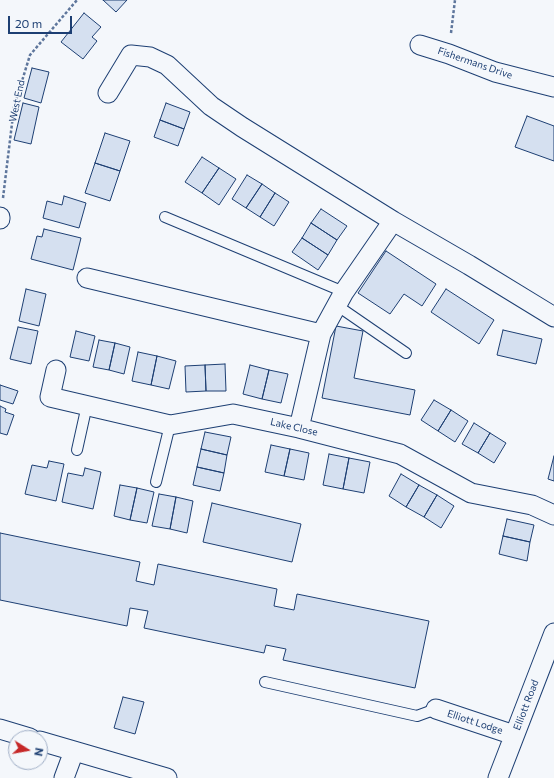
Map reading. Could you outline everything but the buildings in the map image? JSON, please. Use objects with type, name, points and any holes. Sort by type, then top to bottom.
[{"type":"street","name":"Fishermans Drive","points":[[420,45],[449,54],[495,72],[554,87]]},
{"type":"street","points":[[108,93],[132,55],[150,57],[167,65],[211,106],[242,127],[393,221],[554,317]]},
{"type":"street","points":[[300,428],[321,334],[340,299],[393,221]]},
{"type":"street","points":[[87,278],[321,334]]},
{"type":"street","name":"Lake Close","points":[[56,370],[50,397],[170,425],[233,414],[300,428],[400,454],[471,493],[532,505],[554,515]]},
{"type":"street","name":"Elliott Road","points":[[498,778],[554,633]]},
{"type":"street","name":"Elliott Lodge","points":[[436,709],[514,735]]},
{"type":"street","points":[[48,743],[167,778]]},
{"type":"street","points":[[64,778],[74,751]]},
{"type":"lane","points":[[164,217],[340,299],[345,311],[406,353]]},
{"type":"lane","points":[[77,450],[87,406]]},
{"type":"lane","points":[[156,482],[170,425]]},
{"type":"lane","points":[[265,682],[417,716],[436,709]]},
{"type":"path","name":"West End","points":[[0,218],[14,107],[30,55],[76,0]]},
{"type":"path","points":[[449,54],[455,0]]}]
